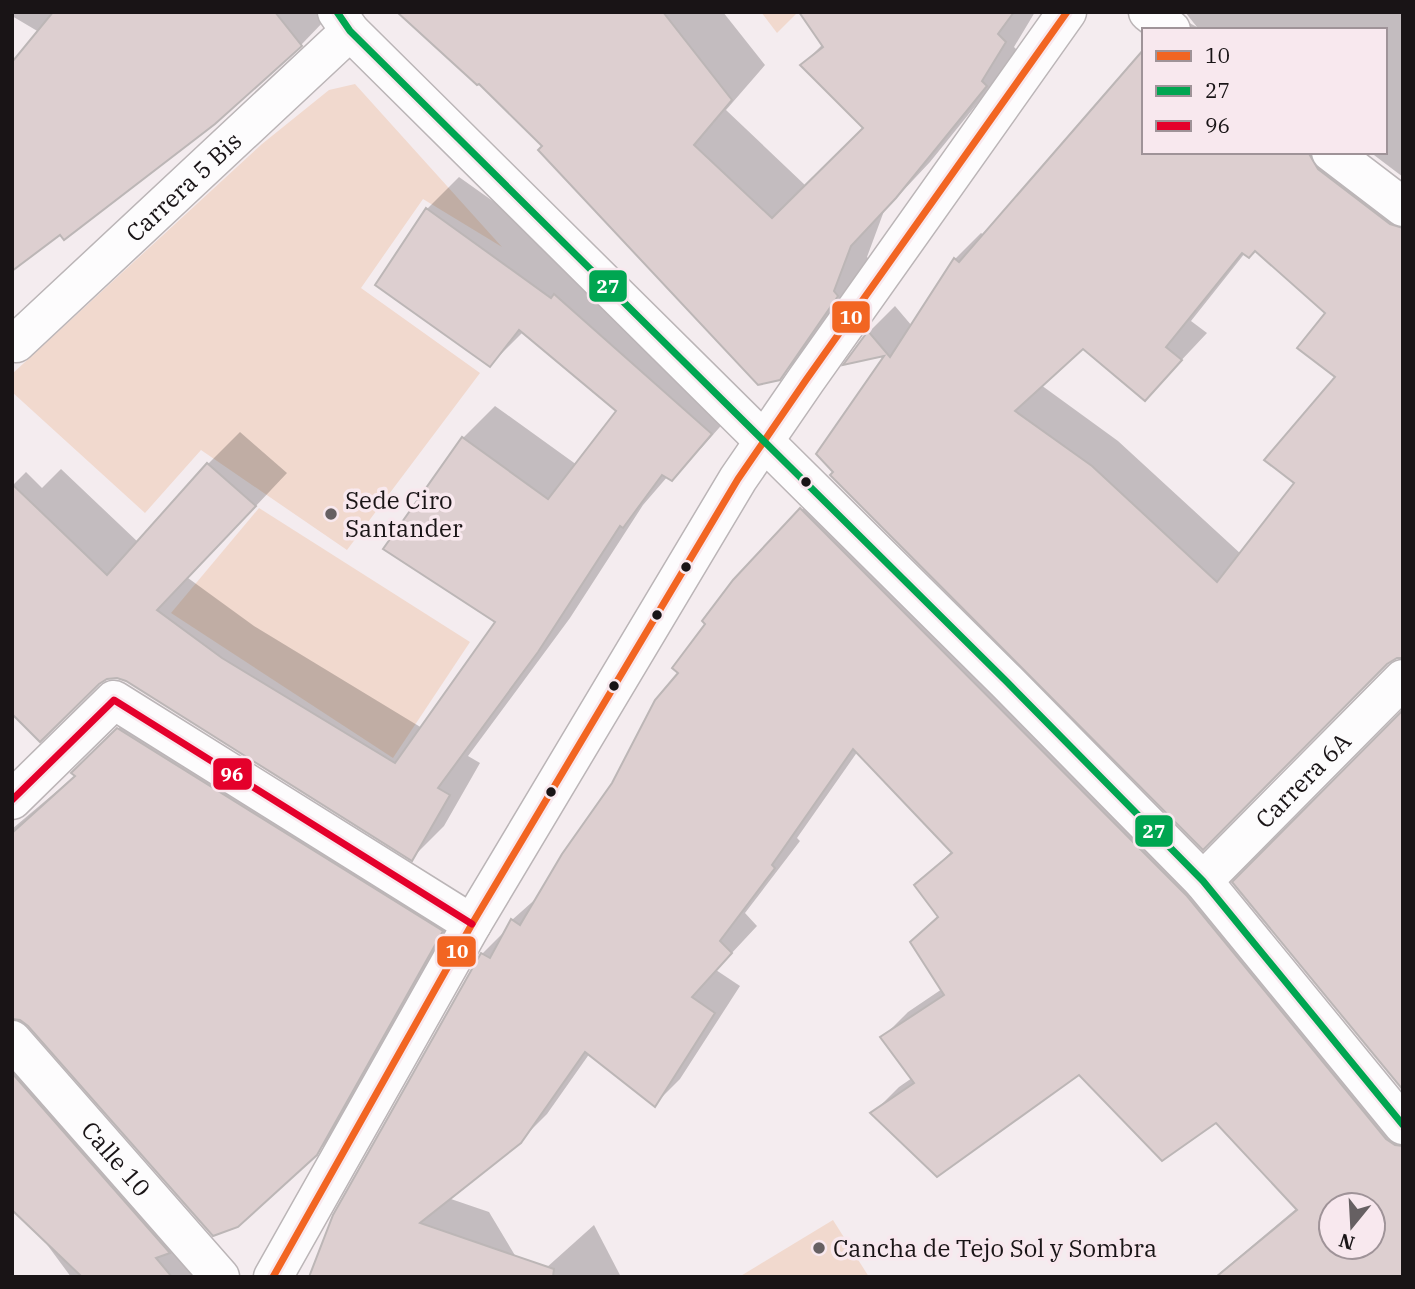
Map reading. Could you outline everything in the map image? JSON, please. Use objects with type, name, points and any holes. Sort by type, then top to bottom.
[{"type":"street","points":[[274,1277],[472,924],[738,479],[1066,12]]},
{"type":"street","points":[[1149,12],[1169,28]]},
{"type":"street","points":[[344,22],[1007,682],[1203,881],[1403,1125]]},
{"type":"street","name":"Carrera 5 Bis","points":[[16,343],[344,22]]},
{"type":"street","points":[[1334,154],[1403,207]]},
{"type":"street","name":"Carrera 6A","points":[[1203,881],[1403,679]]},
{"type":"street","points":[[12,800],[114,700],[472,924]]},
{"type":"street","name":"Calle 10","points":[[12,1040],[220,1277]]},
{"type":"shaded area","points":[[761,12],[798,12],[777,33]]},
{"type":"shaded area","points":[[355,84],[502,247],[423,199],[361,288],[480,373],[347,550],[201,450],[145,513],[12,392],[12,374],[262,144],[329,90]]},
{"type":"shaded area","points":[[259,508],[470,642],[393,758],[171,613]]},
{"type":"shaded area","name":"Cancha de Tejo Sol y Sombra","points":[[833,1220],[869,1277],[739,1277]]},
{"type":"building","points":[[53,12],[275,12],[302,46],[215,124],[64,240],[60,235],[12,271],[12,62]]},
{"type":"building","points":[[397,12],[663,12],[732,100],[694,145],[772,218],[863,128],[800,65],[823,47],[799,12],[1014,12],[998,34],[1006,42],[982,81],[987,86],[896,198],[851,246],[834,291],[838,296],[780,380],[758,385],[538,150],[542,146],[479,84]]},
{"type":"building","points":[[1142,51],[1142,154],[1309,154],[1318,169],[1390,224],[1403,228],[1403,658],[1397,658],[1387,664],[1203,850],[830,475],[833,472],[816,454],[884,356],[843,365],[868,331],[890,357],[954,258],[959,262]],"holes":[[[1255,251],[1325,313],[1297,348],[1335,377],[1264,460],[1294,483],[1217,582],[1092,466],[1015,411],[1083,349],[1145,401],[1182,360],[1166,347],[1242,253],[1249,258]]]},
{"type":"building","points":[[426,208],[551,298],[554,294],[712,434],[672,481],[662,475],[623,528],[620,526],[538,652],[438,788],[450,795],[412,861],[126,681],[117,678],[107,679],[99,684],[40,742],[12,714],[12,484],[107,575],[207,463],[256,506],[157,610],[222,658],[395,763],[495,622],[383,549],[462,437],[548,499],[616,411],[519,330],[490,367],[375,285]]},
{"type":"building","points":[[800,508],[1187,896],[1386,1139],[1395,1145],[1403,1146],[1403,1277],[1216,1277],[1297,1210],[1216,1123],[1162,1161],[1079,1075],[937,1177],[870,1113],[914,1083],[880,1037],[944,995],[910,942],[938,917],[914,885],[952,853],[853,749],[772,865],[775,868],[720,941],[732,953],[692,997],[715,1013],[655,1107],[585,1052],[521,1143],[420,1223],[554,1269],[553,1277],[309,1277],[333,1215],[481,953],[490,958],[511,919],[520,925],[562,854],[612,783],[655,700],[678,673],[672,668],[705,624],[702,621],[733,580]]},
{"type":"building","points":[[1403,710],[1403,1090],[1232,882]]},
{"type":"building","points":[[117,728],[443,931],[317,1155],[238,1227],[213,1236],[28,1026],[20,1020],[12,1019],[12,833],[75,776],[71,773]]},
{"type":"building","points":[[12,1073],[170,1253],[156,1258],[172,1277],[82,1277],[12,1210]]},
{"type":"transit line","name":"27","points":[[337,12],[350,31],[1007,682],[1203,881],[1403,1125]]},
{"type":"transit line","name":"10","points":[[273,1277],[472,924],[738,479],[1067,12]]},
{"type":"transit line","name":"96","points":[[12,800],[114,700],[472,924]]},
{"type":"place","name":"Sede Ciro Santander","points":[[331,514]]},
{"type":"place","name":"Cancha de Tejo Sol y Sombra","points":[[819,1248]]}]
